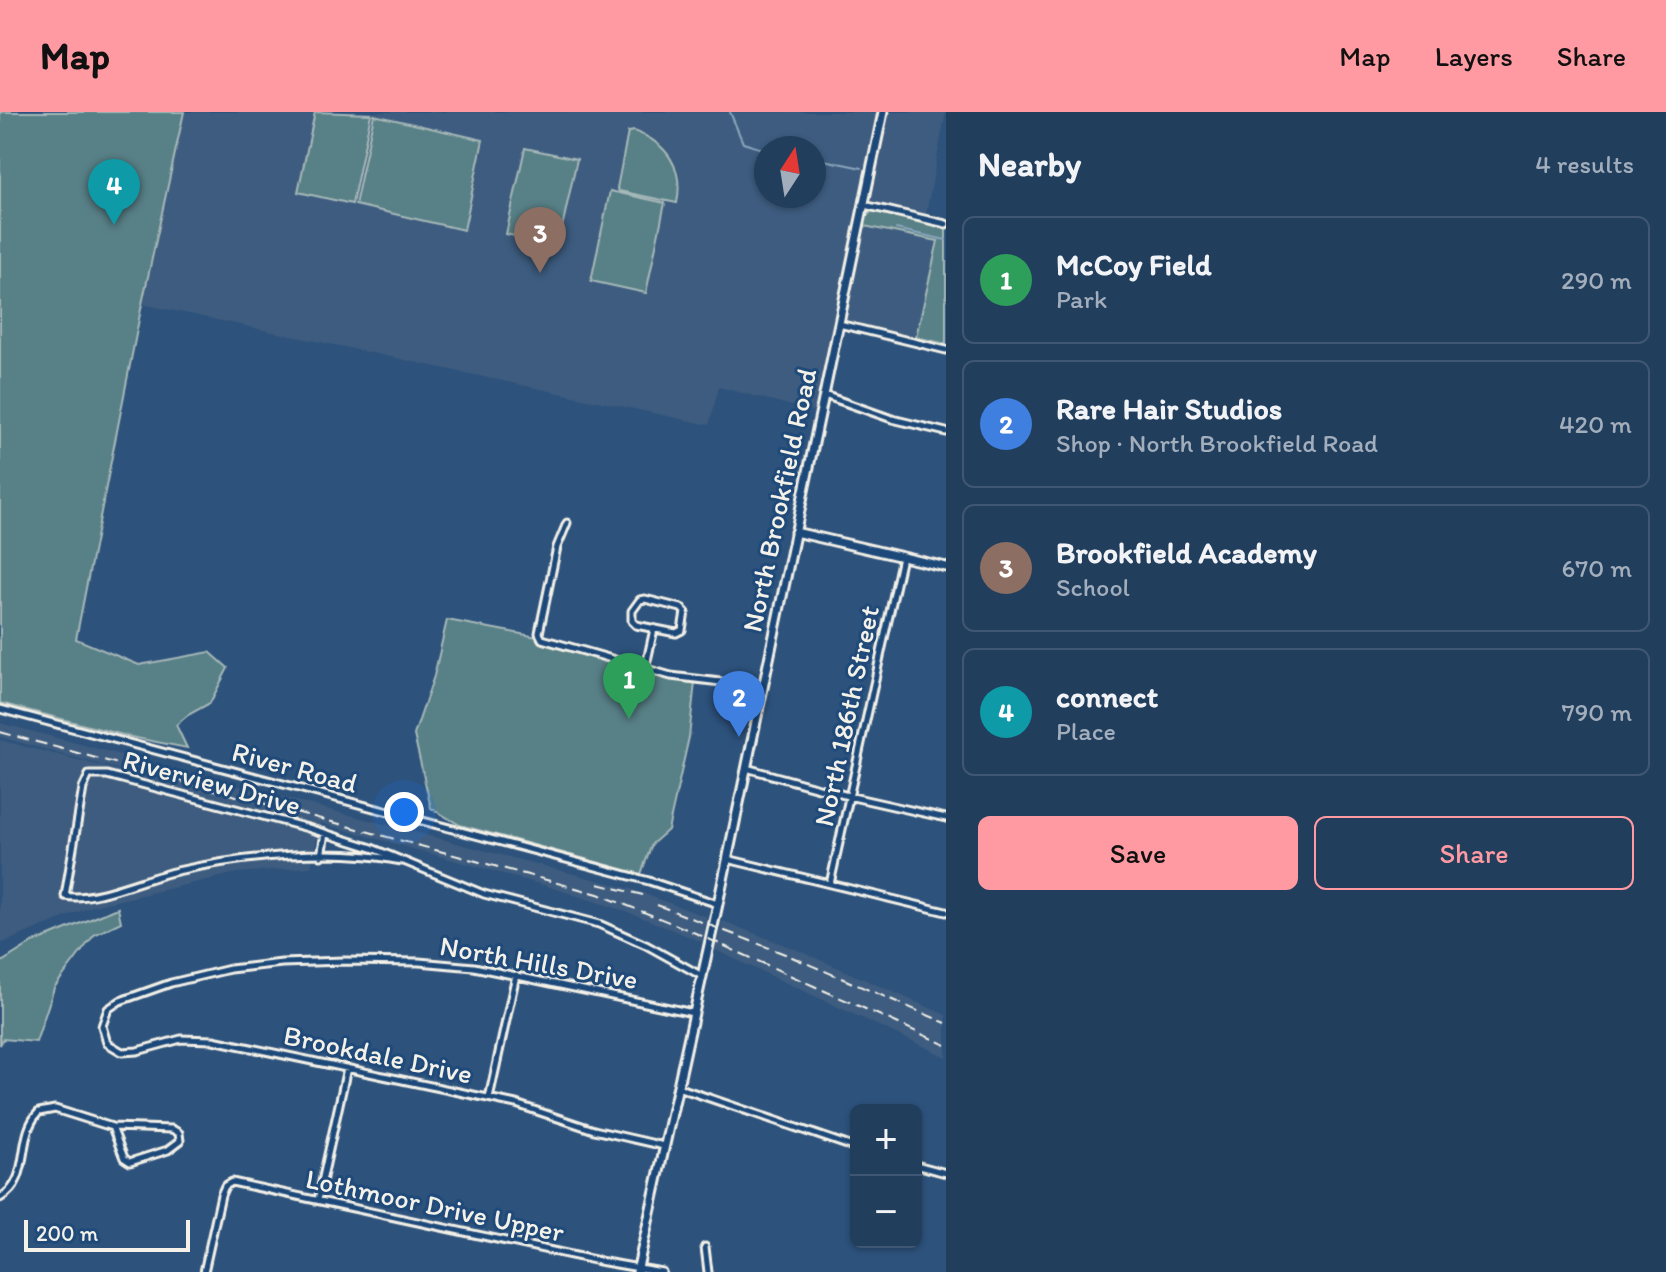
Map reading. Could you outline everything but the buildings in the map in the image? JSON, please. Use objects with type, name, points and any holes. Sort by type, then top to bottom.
[{"type":"street","name":"North Brookfield Road","points":[[638,1270],[718,904],[883,112]]},
{"type":"street","points":[[864,205],[946,224]]},
{"type":"street","points":[[839,324],[946,350]]},
{"type":"street","points":[[824,395],[892,419],[946,432]]},
{"type":"street","points":[[567,523],[557,547],[540,637],[547,642],[645,670],[721,684],[762,687]]},
{"type":"street","points":[[795,532],[946,567]]},
{"type":"street","name":"North 186th Street","points":[[830,884],[902,557]]},
{"type":"street","points":[[640,600],[674,605],[685,612],[679,632],[654,629],[632,621],[632,611],[640,600]]},
{"type":"street","points":[[645,670],[654,629]]},
{"type":"street","name":"River Road","points":[[0,709],[649,881],[718,904]]},
{"type":"street","points":[[746,768],[848,796],[946,818]]},
{"type":"street","name":"Riverview Drive","points":[[402,861],[373,856],[238,860],[147,878],[91,897],[65,896],[83,788],[89,775],[123,779],[143,787],[325,833],[402,861],[484,894],[607,927],[702,976]]},
{"type":"street","points":[[321,856],[325,833]]},
{"type":"street","points":[[727,859],[946,912]]},
{"type":"street","name":"North Hills Drive","points":[[103,1020],[113,1006],[144,991],[208,973],[259,966],[344,961],[462,965],[693,1013]]},
{"type":"street","points":[[489,1098],[516,975]]},
{"type":"street","name":"Brookdale Drive","points":[[103,1020],[102,1031],[107,1043],[122,1052],[201,1038],[489,1098],[540,1111],[594,1130],[664,1146]]},
{"type":"street","points":[[318,1200],[347,1068]]},
{"type":"street","points":[[677,1087],[850,1146]]},
{"type":"street","points":[[0,1198],[16,1183],[29,1128],[39,1112],[55,1109],[112,1127],[172,1129],[179,1133],[180,1141],[168,1150],[130,1162],[124,1158],[112,1127]]},
{"type":"street","points":[[922,1167],[946,1173]]},
{"type":"street","name":"Lothmoor Drive Upper","points":[[204,1272],[228,1183],[638,1270],[662,1272]]},
{"type":"street","points":[[705,1247],[708,1272]]},
{"type":"shaded area","points":[[184,112],[946,112],[926,214],[857,200],[854,217],[854,224],[938,241],[916,337],[837,320],[824,363],[815,412],[719,387],[709,425],[142,304]]},
{"type":"shaded area","points":[[0,723],[631,889],[707,917],[702,942],[628,912],[550,887],[320,823],[311,867],[237,873],[90,907],[0,944],[0,740],[179,786],[0,737]]},
{"type":"shaded area","points":[[723,921],[946,1015],[946,1057],[715,950]]},
{"type":"green space","points":[[0,112],[184,112],[142,304],[76,639],[139,665],[210,652],[228,668],[210,703],[176,725],[187,748],[131,737],[0,703]]},
{"type":"green space","points":[[315,112],[371,114],[352,204],[298,192]]},
{"type":"green space","points":[[374,115],[483,140],[464,230],[355,205]]},
{"type":"green space","points":[[634,131],[656,142],[670,158],[678,179],[677,203],[619,191],[617,188],[628,132]]},
{"type":"green space","points":[[525,148],[577,159],[558,246],[506,234]]},
{"type":"green space","points":[[610,191],[665,203],[646,293],[591,281]]},
{"type":"green space","points":[[872,211],[946,226],[946,344],[916,337],[938,241],[864,226],[866,217]]},
{"type":"green space","points":[[447,620],[537,637],[547,643],[695,682],[689,737],[668,830],[652,844],[641,874],[460,825],[431,808],[414,735],[434,676]]},
{"type":"green space","points":[[118,908],[121,922],[94,935],[54,988],[36,1042],[3,1039],[0,1045],[0,963],[32,943]]},
{"type":"waterway","points":[[730,112],[743,143],[754,146]]},
{"type":"waterway","points":[[826,160],[862,168]]},
{"type":"waterway","points":[[896,229],[946,240]]},
{"type":"railway","points":[[0,732],[598,894],[684,928],[946,1045]]},
{"type":"railway","points":[[598,884],[643,895]]},
{"type":"railway","points":[[657,905],[785,954],[946,1023]]},
{"type":"place","name":"connect","points":[[114,225]]},
{"type":"place","name":"Brookfield Academy","points":[[540,273]]},
{"type":"place","name":"McCoy Field","points":[[629,719]]},
{"type":"place","name":"Rare Hair Studios","points":[[739,737]]}]
